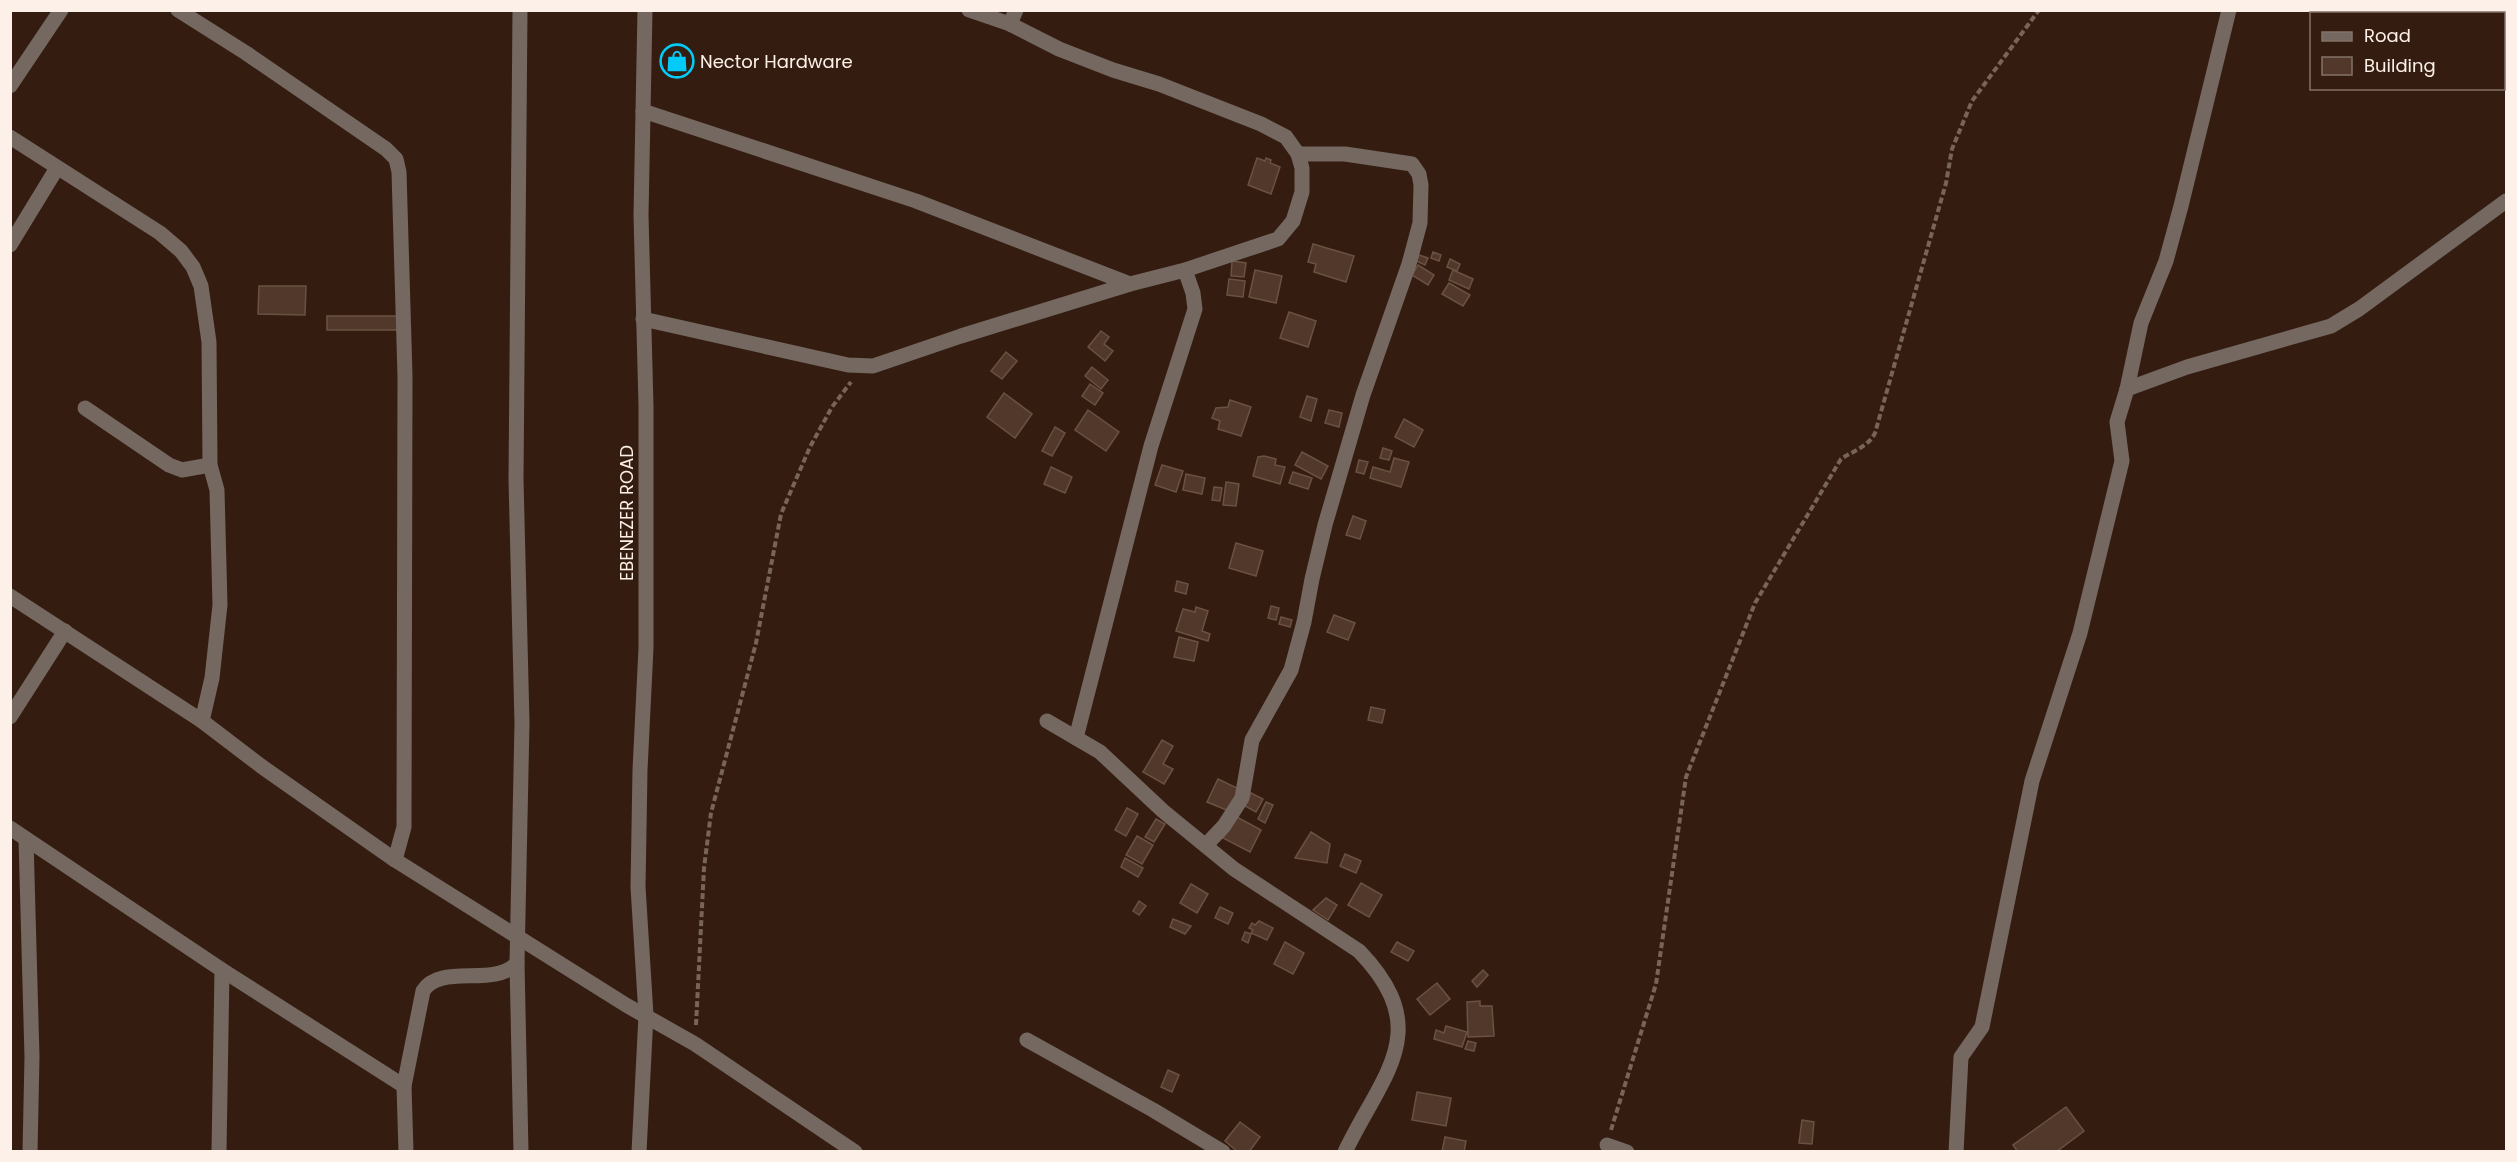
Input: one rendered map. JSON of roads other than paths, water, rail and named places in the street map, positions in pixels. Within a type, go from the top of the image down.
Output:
[{"type":"street","points":[[10,86],[61,10]]},
{"type":"street","points":[[178,10],[246,53],[386,149],[396,159],[399,172],[405,376],[404,827],[395,860]]},
{"type":"street","points":[[520,10],[516,479],[522,723],[517,963],[521,1152]]},
{"type":"street","name":"EBENEZER ROAD","points":[[639,1152],[646,1015],[638,887],[640,770],[646,648],[646,406],[643,319],[645,10]]},
{"type":"street","points":[[643,319],[862,367],[889,362],[961,336],[1130,284],[1185,270],[1283,236],[1293,221],[1302,192],[1302,168],[1298,154],[1286,137],[1261,124],[1159,84],[1113,70],[1059,49],[1013,17],[969,10]]},
{"type":"street","points":[[1956,1152],[1961,1057],[1982,1027],[2032,781],[2079,633],[2122,461],[2117,422],[2141,324],[2166,261],[2181,206],[2229,10]]},
{"type":"street","points":[[643,111],[916,201],[1130,284]]},
{"type":"street","points":[[10,137],[160,233],[181,251],[193,267],[201,286],[209,342],[210,465],[217,490],[220,605],[213,678],[202,721]]},
{"type":"street","points":[[1206,845],[1224,826],[1242,798],[1252,740],[1291,670],[1325,525],[1364,395],[1409,264],[1420,223],[1421,185],[1419,174],[1412,164],[1345,154],[1298,154]]},
{"type":"street","points":[[10,245],[57,168]]},
{"type":"street","points":[[2127,388],[2187,367],[2331,326],[2359,309],[2506,201]]},
{"type":"street","points":[[1076,738],[1151,446],[1195,309],[1193,293],[1185,270]]},
{"type":"street","points":[[85,408],[174,468],[188,469],[210,465]]},
{"type":"street","points":[[10,596],[202,721],[261,766],[395,860],[626,1005],[695,1044],[855,1152]]},
{"type":"street","points":[[10,717],[65,631]]},
{"type":"street","points":[[1047,721],[1100,752],[1163,811],[1234,869],[1359,951],[1373,966],[1389,992],[1397,1012],[1396,1047],[1383,1083],[1345,1152]]},
{"type":"street","points":[[10,828],[222,970],[404,1086]]},
{"type":"street","points":[[26,839],[32,1057],[30,1152]]},
{"type":"street","points":[[406,1152],[404,1086],[423,991],[426,986],[441,978],[501,973],[511,969],[517,963]]},
{"type":"street","points":[[219,1152],[222,970]]},
{"type":"street","points":[[1028,1041],[1153,1110],[1223,1152]]},
{"type":"street","points":[[1607,1145],[1627,1152]]},
{"type":"place","name":"Nector Hardware","points":[[677,61]]}]
